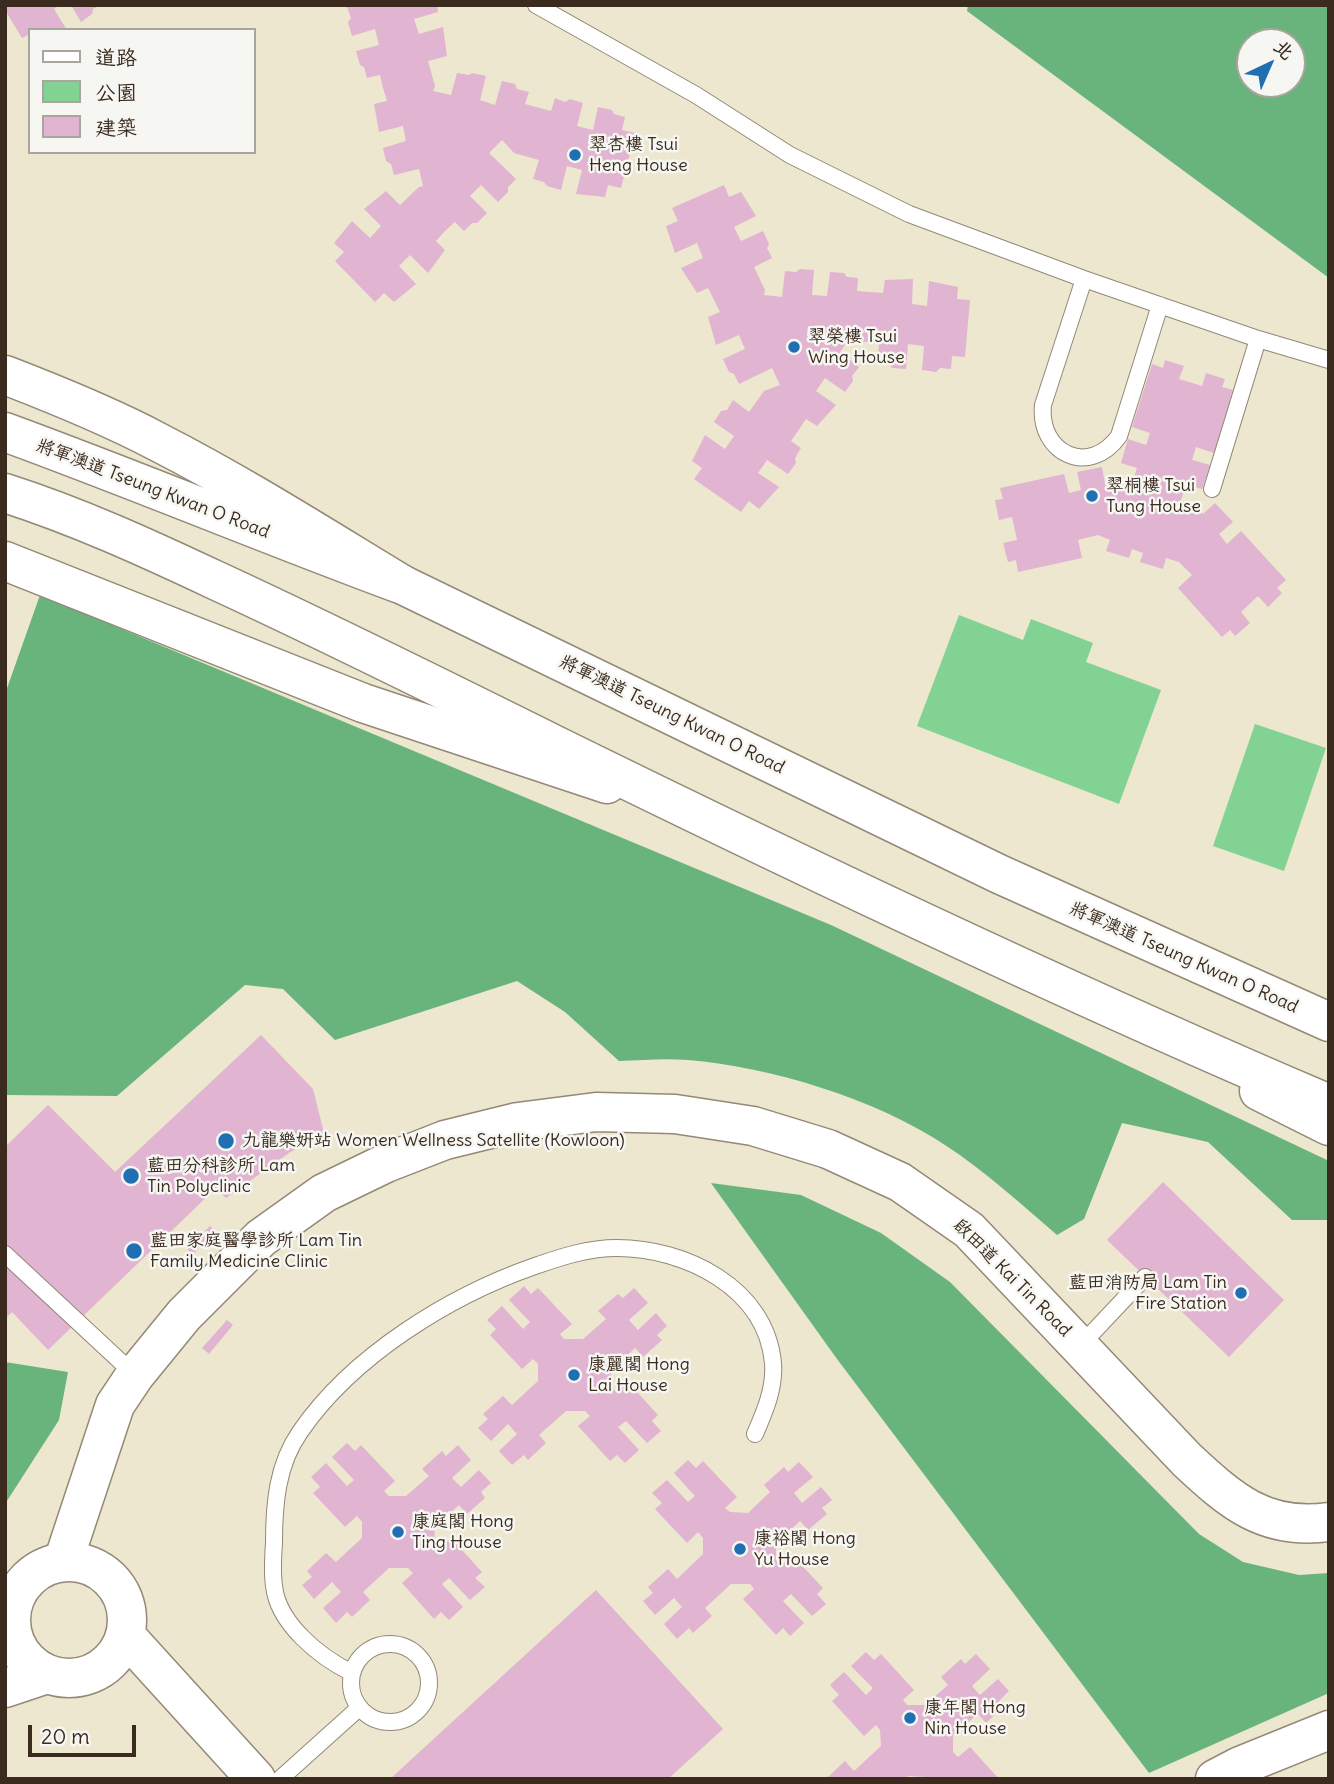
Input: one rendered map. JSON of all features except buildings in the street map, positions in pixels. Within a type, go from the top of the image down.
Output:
[{"type":"main road","points":[[5,376],[65,398],[157,441],[225,478],[403,585]]},
{"type":"main road","name":"將軍澳道 Tseung Kwan O Road","points":[[5,432],[127,476],[403,585],[999,874],[1329,1022]]},
{"type":"main road","points":[[5,493],[169,558],[693,813],[1198,1048],[1329,1104]]},
{"type":"main road","points":[[5,561],[363,703],[693,813]]},
{"type":"main road","points":[[1070,989],[1166,1043],[1329,1126]]},
{"type":"main road","name":"啟田道 Kai Tin Road","points":[[80,1565],[102,1440],[116,1405],[135,1375],[184,1315],[235,1262],[289,1216],[324,1193],[386,1163],[445,1140],[519,1122],[596,1112],[675,1114],[753,1126],[828,1149],[900,1182],[969,1230],[1187,1460],[1218,1489],[1256,1514],[1303,1526],[1329,1522]]},
{"type":"main road","points":[[80,1565],[112,1580],[123,1597],[128,1616],[117,1650],[95,1673],[63,1679],[47,1674],[29,1661],[16,1642],[8,1623],[20,1587],[31,1575],[46,1566],[80,1565]]},
{"type":"main road","points":[[117,1650],[218,1737],[256,1779]]},
{"type":"main road","points":[[5,1688],[47,1674]]},
{"type":"main road","points":[[1215,1779],[1329,1730]]},
{"type":"main road","points":[[1276,1779],[1329,1759]]},
{"type":"lane","points":[[536,5],[696,95],[790,155],[909,214],[1084,279],[1258,339],[1329,360]]},
{"type":"lane","points":[[1084,279],[1044,404],[1042,418],[1052,443],[1062,452],[1075,457],[1101,454],[1112,446],[1119,436],[1160,305]]},
{"type":"lane","points":[[1212,489],[1258,339]]},
{"type":"lane","points":[[352,1673],[327,1660],[296,1630],[278,1602],[274,1587],[274,1504],[282,1467],[299,1433],[361,1366],[403,1332],[449,1304],[497,1280],[581,1252],[615,1248],[650,1251],[684,1260],[715,1275],[742,1296],[763,1326],[773,1363],[770,1399],[755,1434]]},
{"type":"lane","points":[[5,1254],[135,1375]]},
{"type":"lane","points":[[1080,1346],[1145,1277]]},
{"type":"lane","points":[[390,1643],[415,1652],[423,1661],[430,1686],[421,1709],[399,1722],[387,1722],[374,1719],[359,1707],[352,1694],[352,1673],[357,1661],[366,1652],[390,1643]]},
{"type":"lane","points":[[280,1779],[359,1707]]},
{"type":"green space","points":[[968,5],[1329,5],[1329,278],[967,11]]},
{"type":"green space","points":[[40,595],[831,925],[1329,1161],[1329,1220],[1292,1220],[1208,1142],[1122,1123],[1084,1219],[1057,1235],[960,1155],[918,1128],[887,1113],[822,1088],[753,1070],[680,1059],[619,1061],[565,1012],[517,981],[335,1040],[283,989],[245,985],[117,1096],[5,1095],[5,694]]},
{"type":"green space","points":[[959,615],[1023,640],[1031,619],[1093,643],[1086,662],[1161,690],[1119,804],[917,726]]},
{"type":"green space","points":[[1255,724],[1326,748],[1284,871],[1213,846]]},
{"type":"green space","points":[[711,1183],[801,1195],[881,1233],[950,1282],[1199,1534],[1243,1562],[1299,1575],[1329,1573],[1329,1693],[1149,1773],[837,1359]]},
{"type":"green space","points":[[5,1362],[68,1372],[59,1420],[5,1504]]},
{"type":"place","name":"翠杏樓 Tsui Heng House","points":[[575,155]]},
{"type":"place","name":"翠榮樓 Tsui Wing House","points":[[794,347]]},
{"type":"place","name":"翠桐樓 Tsui Tung House","points":[[1092,496]]},
{"type":"place","name":"九龍樂妍站 Women Wellness Satellite (Kowloon)","points":[[226,1141]]},
{"type":"place","name":"藍田分科診所 Lam Tin Polyclinic","points":[[131,1176]]},
{"type":"place","name":"藍田家庭醫學診所 Lam Tin Family Medicine Clinic","points":[[134,1251]]},
{"type":"place","name":"藍田消防局 Lam Tin Fire Station","points":[[1241,1293]]},
{"type":"place","name":"康麗閣 Hong Lai House","points":[[574,1375]]},
{"type":"place","name":"康庭閣 Hong Ting House","points":[[398,1532]]},
{"type":"place","name":"康裕閣 Hong Yu House","points":[[740,1549]]},
{"type":"place","name":"康年閣 Hong Nin House","points":[[910,1718]]}]
